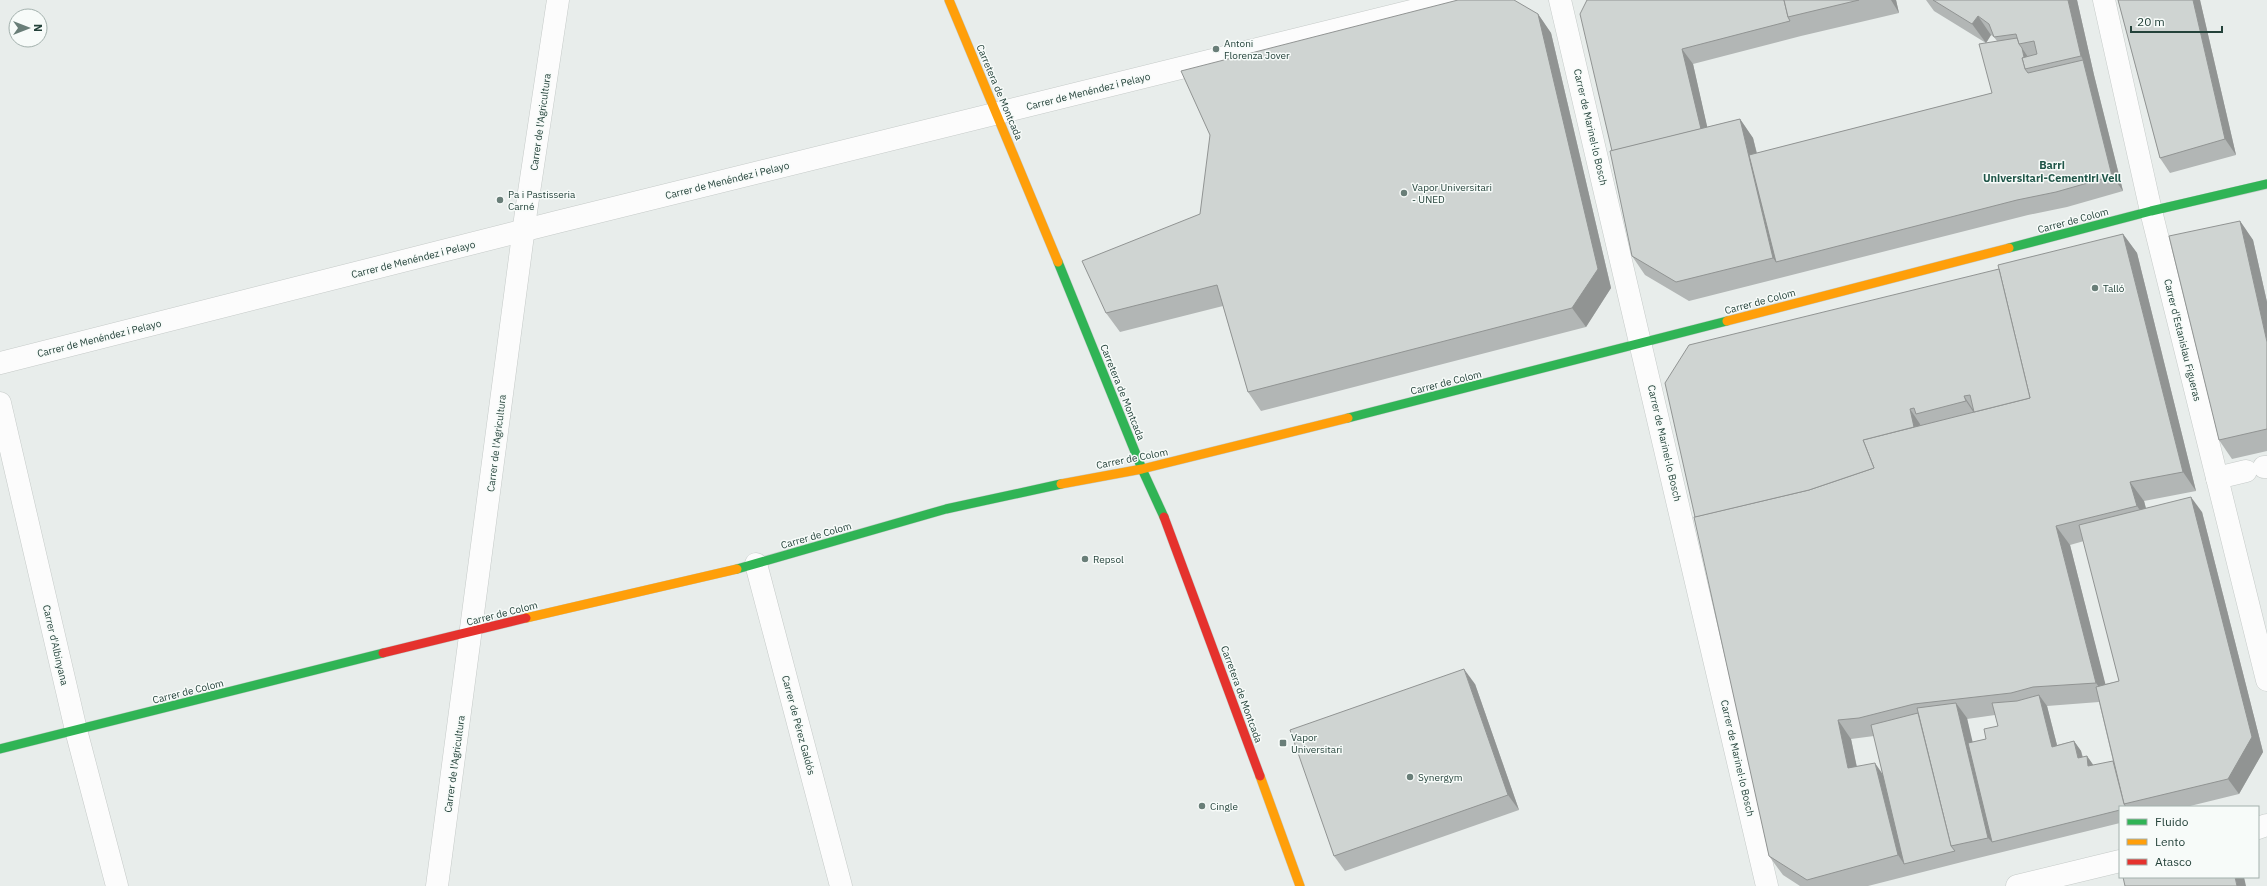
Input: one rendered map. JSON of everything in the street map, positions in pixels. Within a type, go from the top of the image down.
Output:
[{"type":"street","name":"Carrer de l'Agricultura","points":[[437,886],[524,231],[558,0]]},
{"type":"street","name":"Carretera de Montcada","points":[[949,0],[997,113],[1142,469],[1172,534],[1300,886]]},
{"type":"street","name":"Carrer de Menéndez i Pelayo","points":[[0,363],[997,113],[1456,0]]},
{"type":"street","name":"Carrer de Marinel·lo Bosch","points":[[1560,0],[1642,343],[1767,886]]},
{"type":"street","name":"Carrer d'Estanislau Figueras","points":[[2104,0],[2151,211],[2267,680]]},
{"type":"street","name":"Carrer de Colom","points":[[0,749],[472,631],[756,564],[946,509],[1092,477],[1142,469],[1642,343],[2151,211],[2267,184]]},
{"type":"street","name":"Carrer d'Albinyana","points":[[0,403],[76,730],[117,886]]},
{"type":"street","points":[[2217,478],[2259,468]]},
{"type":"street","name":"Carrer de Pérez Galdós","points":[[756,564],[841,886]]},
{"type":"street","points":[[2017,886],[2119,861]]},
{"type":"building","name":"Vapor Universitari - UNED","points":[[1458,0],[1514,0],[1538,14],[1598,269],[1572,308],[1248,392],[1217,285],[1106,313],[1082,261],[1200,214],[1210,135],[1181,71]]},
{"type":"building","points":[[1587,0],[1784,0],[1790,21],[1682,49],[1701,129],[1612,151],[1580,14]]},
{"type":"building","points":[[1784,0],[1859,0],[1788,17]]},
{"type":"building","points":[[1933,0],[2068,0],[2081,56],[2025,69],[2022,58],[2037,54],[2034,41],[2019,44],[2016,34],[1994,37],[1989,24],[1978,16],[1972,24]]},
{"type":"building","points":[[2118,0],[2193,0],[2225,139],[2160,158]]},
{"type":"building","points":[[2017,38],[2022,48],[2024,57],[2022,58],[2025,69],[2028,73],[2083,60],[2112,176],[2056,192],[2017,200],[1776,262],[1749,155],[1992,93],[1979,44]]},
{"type":"building","points":[[1740,119],[1773,258],[1676,282],[1632,256],[1610,151]]},
{"type":"building","points":[[2240,221],[2267,342],[2267,429],[2219,440],[2169,236]]},
{"type":"building","points":[[2123,234],[2183,472],[2130,482],[2137,506],[2056,526],[2096,683],[2033,687],[2011,693],[1914,704],[1859,718],[1838,720],[1848,768],[1875,763],[1898,855],[1807,880],[1769,856],[1694,517],[1809,490],[1874,468],[1863,440],[2030,398],[1998,265]]},
{"type":"building","points":[[1999,269],[2030,398],[1974,412],[1970,395],[1964,396],[1966,401],[1916,414],[1914,408],[1910,409],[1914,427],[1863,440],[1874,468],[1809,490],[1695,517],[1665,383],[1689,345]]},
{"type":"building","points":[[2191,497],[2252,737],[2228,779],[2124,804],[2096,687],[2119,681],[2079,525]]},
{"type":"building","name":"Synergym","points":[[1464,669],[1508,795],[1334,856],[1290,730]]},
{"type":"building","points":[[2039,695],[2052,747],[2074,741],[2078,758],[2087,756],[2088,766],[2113,761],[2125,806],[2119,806],[2119,810],[1992,842],[1968,743],[1986,739],[1984,729],[1998,726],[1992,703],[2017,701]]},
{"type":"building","points":[[1956,703],[1988,838],[1951,846],[1917,708]]},
{"type":"building","points":[[1918,713],[1951,846],[1955,851],[1904,864],[1871,725]]},
{"type":"building","points":[[2123,878],[2235,878],[2237,886],[2125,886]]},
{"type":"traffic: fast","points":[[2009,248],[2151,211],[2267,184]]},
{"type":"traffic: fast","points":[[1058,262],[1142,469],[1164,517]]},
{"type":"traffic: fast","points":[[1348,418],[1727,321]]},
{"type":"traffic: fast","points":[[737,569],[946,509],[1061,484]]},
{"type":"traffic: fast","points":[[0,749],[383,653]]},
{"type":"traffic: slow","points":[[949,0],[1058,262]]},
{"type":"traffic: slow","points":[[1727,321],[2009,248]]},
{"type":"traffic: slow","points":[[1061,484],[1142,469],[1348,418]]},
{"type":"traffic: slow","points":[[526,618],[737,569]]},
{"type":"traffic: slow","points":[[1260,776],[1300,886]]},
{"type":"traffic: jam","points":[[1164,517],[1260,776]]},
{"type":"traffic: jam","points":[[383,653],[526,618]]},
{"type":"place","name":"Antoni Florenza Jover","points":[[1216,49]]},
{"type":"place","name":"Vapor Universitari - UNED","points":[[1404,193]]},
{"type":"place","name":"Pa i Pastisseria Carné","points":[[500,200]]},
{"type":"place","name":"Talló","points":[[2095,288]]},
{"type":"place","name":"Repsol","points":[[1085,559]]},
{"type":"place","name":"Vapor Universitari","points":[[1283,743]]},
{"type":"place","name":"Synergym","points":[[1410,777]]},
{"type":"place","name":"Cingle","points":[[1202,806]]},
{"type":"district","name":"Barri Universitari-Cementiri Vell","points":[[2052,171]]}]
